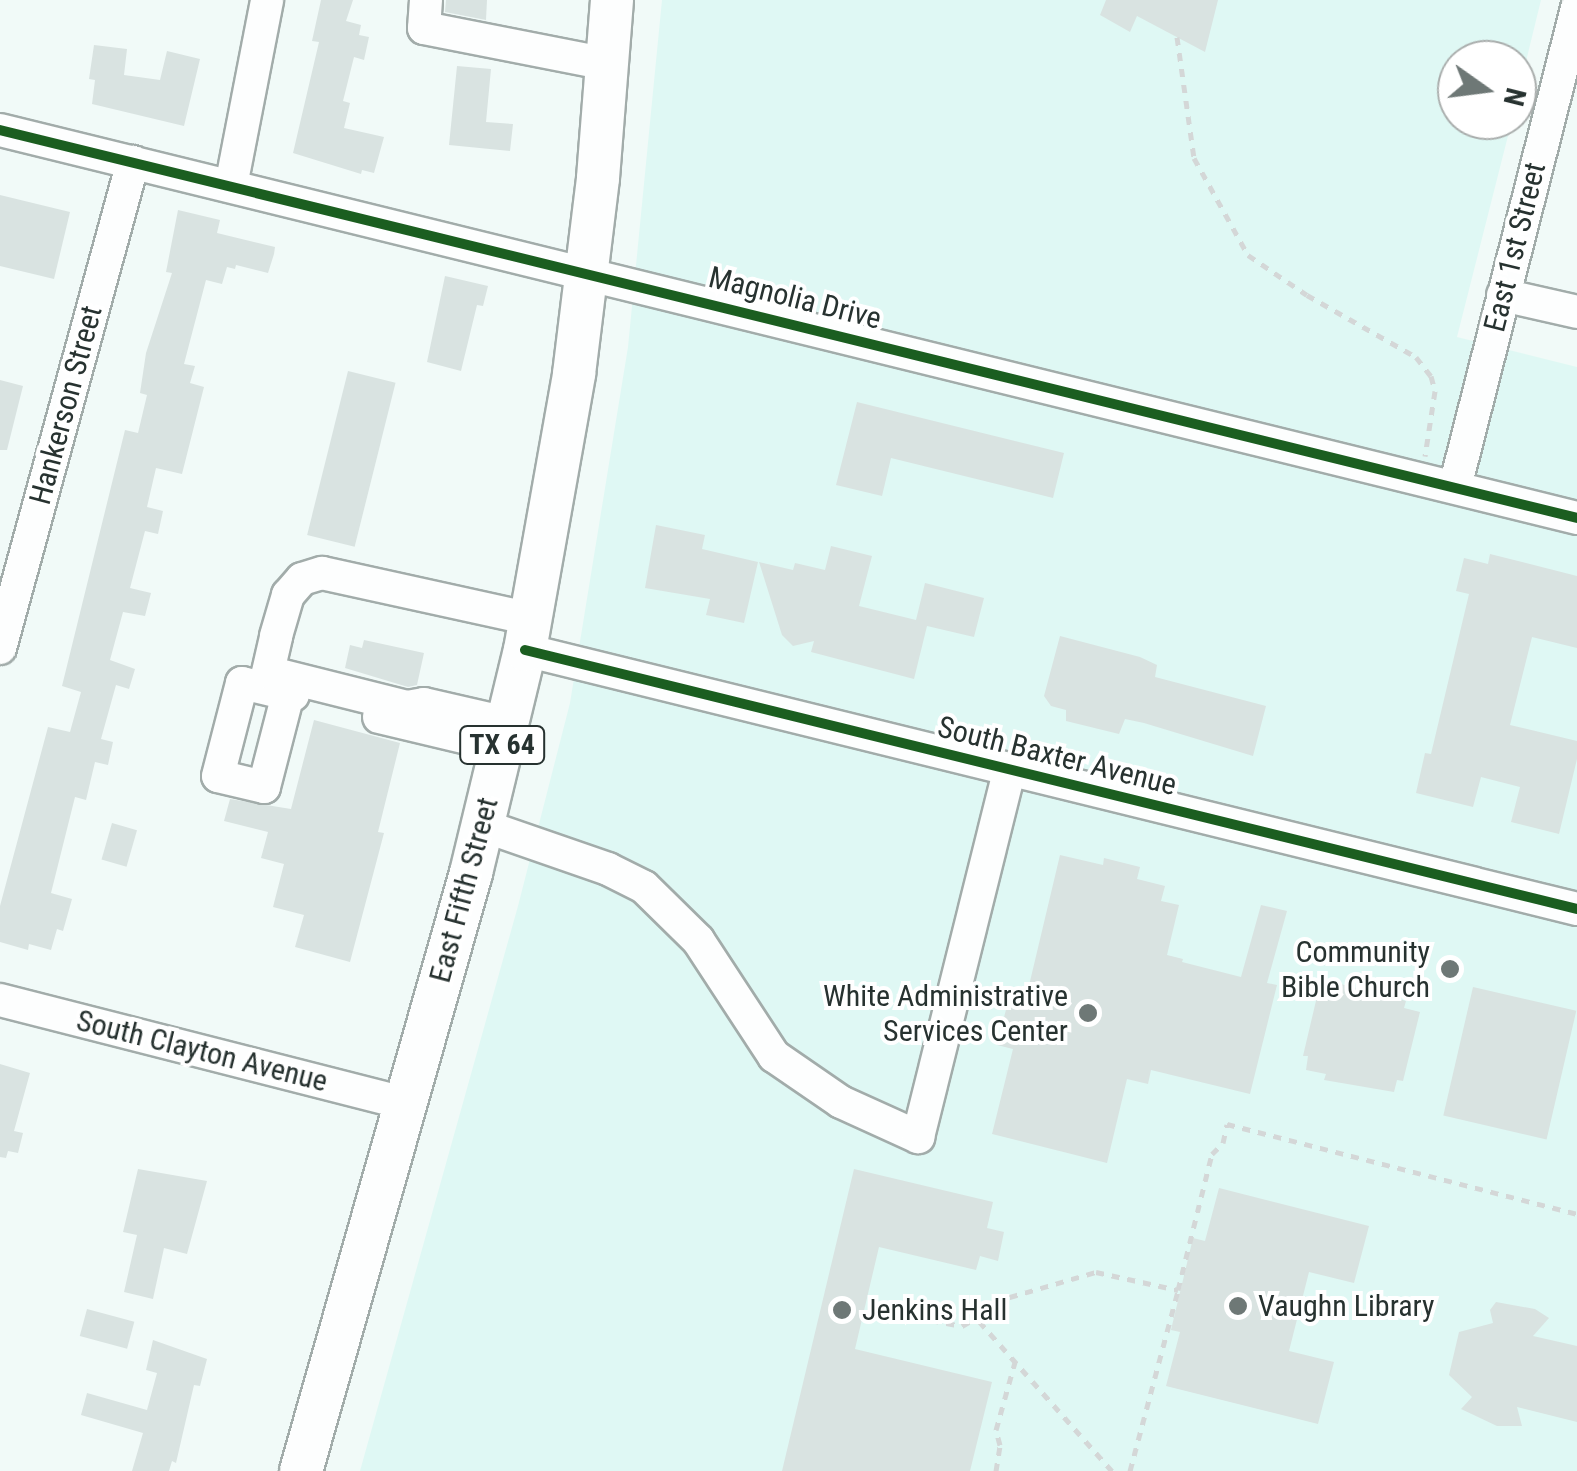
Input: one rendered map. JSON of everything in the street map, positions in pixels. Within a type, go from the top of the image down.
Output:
[{"type":"main road","name":"East Fifth Street","points":[[301,1471],[484,826],[528,635],[558,476],[588,273],[612,0]]},
{"type":"street","points":[[231,186],[267,0]]},
{"type":"street","points":[[426,0],[424,28],[608,64]]},
{"type":"street","name":"East 1st Street","points":[[1455,487],[1502,295],[1572,45],[1577,7]]},
{"type":"street","name":"Magnolia Drive","points":[[0,130],[1577,518]]},
{"type":"street","name":"Hankerson Street","points":[[0,648],[14,538],[132,162]]},
{"type":"street","points":[[1502,295],[1577,312]]},
{"type":"street","name":"South Baxter Avenue","points":[[504,735],[424,704],[407,706],[268,672],[288,595],[302,579],[322,573],[1010,770],[1577,909]]},
{"type":"street","points":[[288,694],[504,735]]},
{"type":"street","points":[[484,826],[608,869],[644,887],[698,940],[774,1056],[841,1102],[918,1137],[1010,770]]},
{"type":"street","name":"South Clayton Avenue","points":[[0,1000],[404,1103]]},
{"type":"path","points":[[1177,37],[1194,158],[1248,254],[1307,295],[1416,356],[1432,376],[1435,410],[1420,478]]},
{"type":"path","points":[[1130,1471],[1212,1154],[1223,1142],[1226,1124],[1577,1214]]},
{"type":"path","points":[[976,1318],[978,1306],[1096,1272],[1178,1290]]},
{"type":"path","points":[[915,1317],[962,1326],[976,1318]]},
{"type":"path","points":[[976,1318],[1112,1471]]},
{"type":"path","points":[[996,1471],[1000,1445],[996,1430],[1015,1362]]},
{"type":"shaded area","points":[[662,0],[1541,0],[1531,40],[1437,40],[1437,140],[1507,140],[1457,337],[1577,367],[1577,1471],[360,1471],[518,906],[570,703],[628,347]]},
{"type":"building","points":[[321,0],[353,0],[346,21],[361,25],[359,35],[369,37],[364,60],[354,57],[343,101],[350,103],[344,128],[384,137],[374,173],[362,170],[361,174],[293,153],[319,42],[312,41]]},
{"type":"building","points":[[446,0],[487,0],[486,20],[445,12]]},
{"type":"building","points":[[1106,0],[1218,0],[1205,52],[1137,16],[1130,32],[1100,15]]},
{"type":"building","points":[[94,45],[127,49],[124,75],[160,80],[167,51],[200,59],[184,126],[92,104],[95,80],[89,79]]},
{"type":"building","points":[[457,66],[491,69],[486,122],[513,124],[510,151],[449,145]]},
{"type":"building","points":[[0,195],[70,212],[54,279],[0,266]]},
{"type":"building","points":[[178,210],[220,220],[217,233],[275,247],[274,254],[268,273],[236,265],[235,269],[227,267],[222,284],[206,280],[184,364],[195,366],[190,383],[204,387],[182,474],[156,468],[147,507],[163,511],[158,534],[145,531],[130,588],[151,593],[145,616],[123,612],[110,660],[135,669],[129,689],[116,685],[101,739],[113,742],[108,765],[95,762],[86,800],[75,797],[51,893],[72,899],[63,931],[57,929],[51,950],[29,944],[28,950],[0,942],[0,906],[48,727],[70,732],[81,692],[62,686],[125,430],[138,433],[147,395],[140,393],[146,353],[172,273],[166,272]]},
{"type":"building","points":[[445,276],[488,286],[483,306],[477,305],[461,371],[427,362]]},
{"type":"building","points":[[348,371],[396,383],[355,547],[307,535]]},
{"type":"building","points":[[0,380],[23,386],[7,450],[0,450]]},
{"type":"building","points":[[857,402],[1064,453],[1053,498],[891,458],[882,496],[836,485]]},
{"type":"building","points":[[656,525],[705,535],[702,549],[758,562],[744,623],[706,615],[710,599],[645,588]]},
{"type":"building","points":[[831,546],[872,556],[859,606],[916,620],[925,583],[984,598],[974,637],[927,626],[914,679],[811,652],[814,641],[793,646],[782,635],[759,562],[793,570],[795,563],[825,570]]},
{"type":"building","points":[[1490,554],[1577,576],[1577,648],[1532,637],[1510,725],[1577,741],[1577,759],[1559,834],[1511,822],[1520,787],[1481,777],[1473,807],[1416,793],[1425,753],[1431,754],[1469,594],[1456,591],[1464,558],[1488,564]]},
{"type":"building","points":[[1060,636],[1140,657],[1157,665],[1155,677],[1266,706],[1253,756],[1125,719],[1119,734],[1066,721],[1066,710],[1051,706],[1044,696]]},
{"type":"building","points":[[364,640],[424,653],[417,685],[408,687],[345,668],[350,645],[362,648]]},
{"type":"building","points":[[314,720],[400,743],[378,832],[384,833],[350,962],[295,947],[304,915],[273,907],[284,864],[261,858],[268,832],[224,821],[230,799],[291,809]]},
{"type":"building","points":[[112,823],[137,830],[127,867],[102,860]]},
{"type":"building","name":"White Administrative Services Center","points":[[1060,855],[1103,865],[1104,858],[1140,867],[1137,879],[1165,886],[1161,901],[1179,905],[1167,955],[1241,977],[1261,905],[1287,911],[1267,983],[1277,985],[1250,1094],[1151,1070],[1148,1084],[1127,1079],[1107,1163],[992,1134],[1013,1049],[997,1045],[1011,990],[1027,994]]},
{"type":"building","points":[[1337,983],[1406,1001],[1404,1008],[1420,1012],[1403,1081],[1397,1080],[1394,1092],[1324,1080],[1326,1074],[1306,1070],[1308,1056],[1303,1056],[1319,988],[1335,992]]},
{"type":"building","points":[[1473,987],[1576,1011],[1547,1139],[1443,1116]]},
{"type":"building","points":[[0,1064],[30,1073],[14,1131],[23,1133],[18,1153],[8,1151],[6,1158],[0,1157]]},
{"type":"building","points":[[138,1169],[207,1181],[187,1254],[164,1248],[153,1299],[124,1292],[137,1235],[123,1232]]},
{"type":"building","name":"Jenkins Hall","points":[[854,1169],[993,1202],[987,1228],[1004,1232],[998,1261],[980,1256],[976,1270],[879,1247],[855,1349],[992,1382],[970,1471],[782,1471]]},
{"type":"building","name":"Vaughn Library","points":[[1219,1188],[1369,1226],[1354,1283],[1309,1272],[1289,1351],[1334,1362],[1318,1424],[1166,1386],[1180,1332],[1171,1330],[1193,1238],[1205,1241]]},
{"type":"building","points":[[1496,1302],[1535,1309],[1549,1318],[1533,1336],[1577,1346],[1577,1422],[1517,1407],[1522,1426],[1497,1426],[1461,1409],[1472,1397],[1449,1375],[1459,1332],[1493,1323],[1490,1310]]},
{"type":"building","points":[[87,1309],[134,1322],[127,1349],[80,1336]]},
{"type":"building","points":[[153,1340],[207,1359],[200,1386],[194,1385],[176,1463],[172,1461],[169,1471],[132,1471],[143,1433],[81,1415],[87,1393],[147,1410],[157,1373],[146,1370]]},
{"type":"cycle path","points":[[0,130],[1577,518]]},
{"type":"cycle path","points":[[525,650],[1577,909]]},
{"type":"place","name":"Community Bible Church","points":[[1450,969]]},
{"type":"place","name":"White Administrative Services Center","points":[[1088,1013]]},
{"type":"place","name":"Vaughn Library","points":[[1238,1306]]},
{"type":"place","name":"Jenkins Hall","points":[[842,1310]]}]
